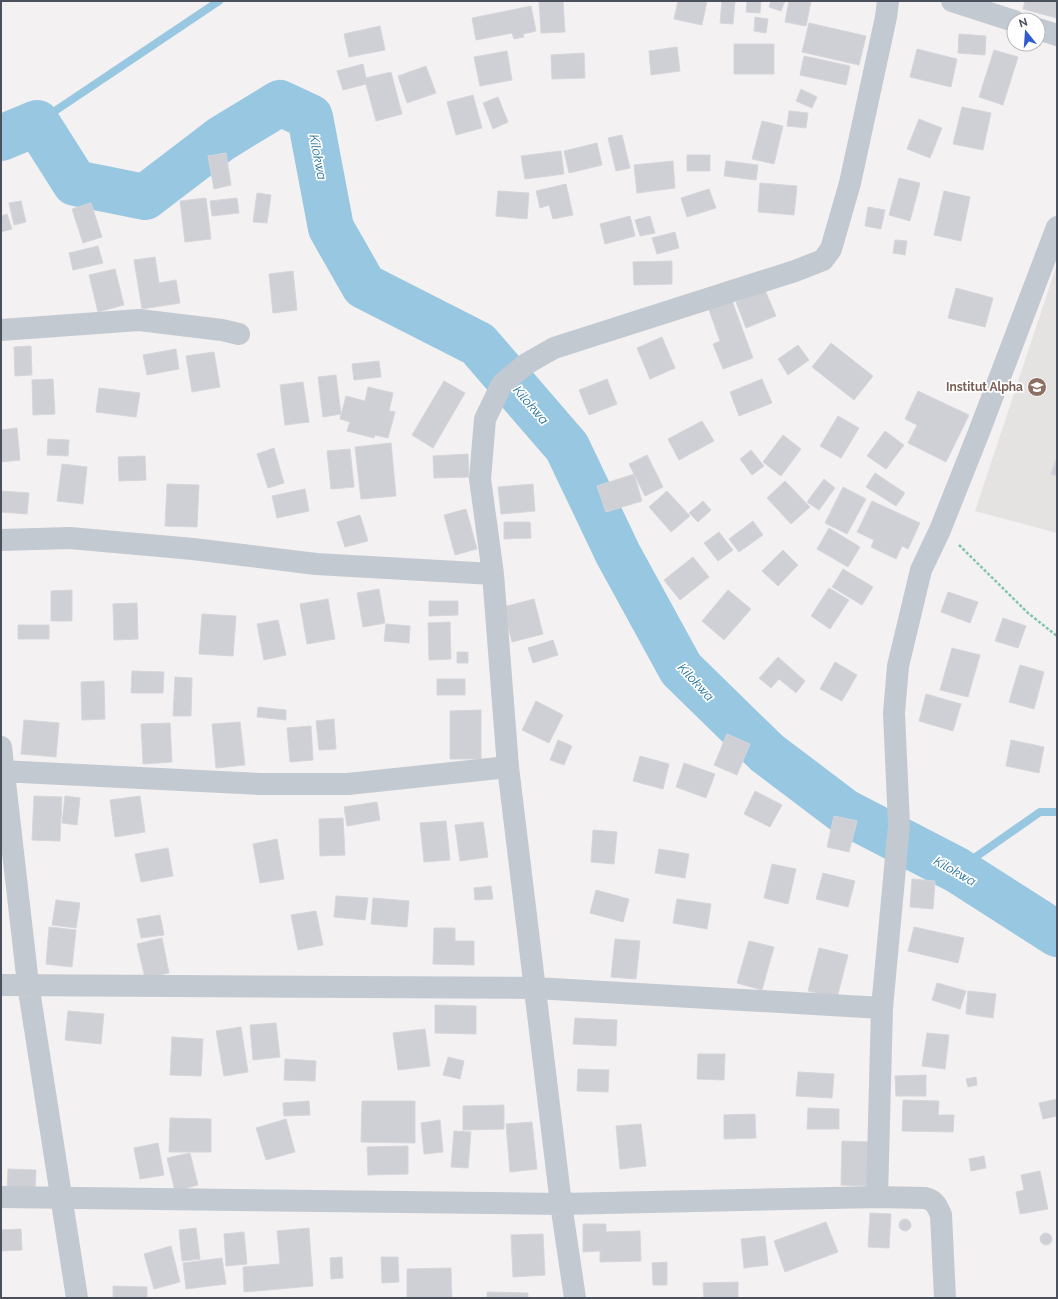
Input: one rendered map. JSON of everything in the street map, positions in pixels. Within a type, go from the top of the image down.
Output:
[{"type":"street","points":[[575,1298],[561,1204],[508,767],[493,574],[480,479],[485,419],[502,384],[526,364],[554,348],[795,271],[823,260],[831,249],[850,183],[886,17],[888,1]]},
{"type":"street","points":[[952,1],[1006,18]]},
{"type":"street","points":[[1046,32],[1057,35]]},
{"type":"street","points":[[877,1197],[882,1008],[897,839],[894,713],[898,666],[921,570],[940,530],[979,432],[1057,227]]},
{"type":"street","points":[[1,330],[139,320],[222,330],[239,334]]},
{"type":"street","points":[[1,540],[70,538],[193,549],[316,564],[493,574]]},
{"type":"street","points":[[1,747],[28,984],[77,1298]]},
{"type":"street","points":[[3,771],[260,784],[348,784],[508,767]]},
{"type":"street","points":[[1,985],[535,988],[882,1008]]},
{"type":"street","points":[[1,1197],[62,1196],[561,1204],[877,1197],[925,1198],[932,1199],[937,1204],[941,1215],[945,1298]]},
{"type":"path","points":[[940,530],[969,553],[1028,613],[1057,636]]},
{"type":"shaded area","name":"Institut Alpha","points":[[1057,264],[1057,533],[975,511]]},
{"type":"building","points":[[539,1],[563,1],[565,32],[541,33]]},
{"type":"building","points":[[678,1],[707,1],[702,25],[674,19]]},
{"type":"building","points":[[722,1],[735,1],[733,24],[720,23]]},
{"type":"building","points":[[747,1],[761,1],[760,13],[746,12]]},
{"type":"building","points":[[771,1],[785,1],[781,11],[769,7]]},
{"type":"building","points":[[789,1],[811,1],[806,26],[785,22]]},
{"type":"building","points":[[1025,1],[1057,1],[1057,18],[1046,15],[1046,12],[1034,12],[1023,9]]},
{"type":"building","points":[[531,6],[536,31],[523,34],[524,37],[514,39],[512,33],[476,40],[472,18]]},
{"type":"building","points":[[755,17],[768,19],[766,33],[754,31]]},
{"type":"building","points":[[809,23],[866,36],[859,65],[802,52]]},
{"type":"building","points":[[380,26],[385,50],[349,57],[344,34]]},
{"type":"building","points":[[959,34],[986,36],[985,55],[958,53]]},
{"type":"building","points":[[734,44],[774,44],[774,74],[734,74]]},
{"type":"building","points":[[677,47],[680,71],[651,75],[649,51]]},
{"type":"building","points":[[917,49],[957,59],[951,87],[910,77]]},
{"type":"building","points":[[994,50],[1018,57],[1003,105],[979,97]]},
{"type":"building","points":[[507,51],[512,80],[480,86],[474,57]]},
{"type":"building","points":[[584,53],[585,78],[552,79],[551,55]]},
{"type":"building","points":[[804,56],[850,66],[846,85],[800,75]]},
{"type":"building","points":[[363,64],[366,78],[391,72],[402,114],[376,121],[366,84],[343,90],[337,71]]},
{"type":"building","points":[[426,66],[436,93],[407,103],[398,76]]},
{"type":"building","points":[[801,89],[817,97],[812,108],[796,101]]},
{"type":"building","points":[[473,95],[482,128],[456,135],[447,102]]},
{"type":"building","points":[[498,97],[508,122],[493,129],[483,103]]},
{"type":"building","points":[[962,107],[991,113],[983,150],[953,144]]},
{"type":"building","points":[[789,111],[808,113],[806,128],[787,126]]},
{"type":"building","points":[[919,119],[942,128],[930,158],[907,149]]},
{"type":"building","points":[[762,121],[783,126],[774,164],[752,159]]},
{"type":"building","points":[[622,135],[630,168],[616,171],[608,138]]},
{"type":"building","points":[[597,143],[602,165],[569,173],[564,151]]},
{"type":"building","points":[[561,151],[564,174],[525,179],[521,156]]},
{"type":"building","points":[[226,153],[231,185],[214,189],[208,156]]},
{"type":"building","points":[[687,155],[710,155],[710,171],[687,171]]},
{"type":"building","points":[[673,161],[675,188],[637,193],[634,165]]},
{"type":"building","points":[[726,161],[758,165],[756,180],[724,176]]},
{"type":"building","points":[[899,178],[920,183],[910,221],[889,215]]},
{"type":"building","points":[[760,183],[797,186],[794,215],[758,212]]},
{"type":"building","points":[[566,184],[573,215],[553,219],[549,205],[540,208],[536,191]]},
{"type":"building","points":[[709,189],[716,208],[687,217],[681,198]]},
{"type":"building","points":[[498,191],[529,193],[527,219],[496,216]]},
{"type":"building","points":[[944,191],[970,197],[961,241],[934,235]]},
{"type":"building","points":[[257,193],[271,195],[267,223],[253,222]]},
{"type":"building","points":[[206,198],[211,239],[185,242],[180,201]]},
{"type":"building","points":[[237,198],[239,213],[212,216],[210,201]]},
{"type":"building","points":[[21,201],[26,222],[14,225],[9,203]]},
{"type":"building","points":[[91,203],[102,237],[83,243],[72,209]]},
{"type":"building","points":[[868,207],[885,210],[881,229],[865,226]]},
{"type":"building","points":[[7,214],[12,229],[1,232],[1,216]]},
{"type":"building","points":[[630,216],[635,236],[605,244],[600,224]]},
{"type":"building","points":[[650,216],[655,233],[640,236],[635,220]]},
{"type":"building","points":[[675,232],[679,248],[657,254],[652,238]]},
{"type":"building","points":[[895,240],[907,241],[905,255],[893,253]]},
{"type":"building","points":[[98,246],[103,263],[73,270],[69,253]]},
{"type":"building","points":[[155,257],[159,283],[176,280],[180,303],[142,309],[134,260]]},
{"type":"building","points":[[672,261],[672,284],[634,285],[633,262]]},
{"type":"building","points":[[115,269],[124,305],[98,312],[89,275]]},
{"type":"building","points":[[293,271],[297,310],[273,313],[269,274]]},
{"type":"building","points":[[956,288],[993,298],[985,327],[948,318]]},
{"type":"building","points":[[765,290],[776,316],[746,328],[736,302]]},
{"type":"building","points":[[731,298],[753,358],[723,369],[713,344],[720,341],[708,307]]},
{"type":"building","points":[[662,337],[675,368],[650,379],[637,348]]},
{"type":"building","points":[[831,343],[873,376],[854,400],[812,367]]},
{"type":"building","points":[[798,345],[809,360],[788,375],[778,359]]},
{"type":"building","points":[[31,346],[32,375],[15,376],[14,347]]},
{"type":"building","points":[[176,349],[179,369],[147,375],[143,355]]},
{"type":"building","points":[[214,352],[220,387],[192,392],[186,356]]},
{"type":"building","points":[[379,361],[381,377],[354,380],[352,364]]},
{"type":"building","points":[[336,375],[341,414],[323,417],[318,377]]},
{"type":"building","points":[[53,379],[55,414],[33,415],[32,380]]},
{"type":"building","points":[[607,379],[617,404],[589,415],[579,390]]},
{"type":"building","points":[[762,379],[772,403],[739,416],[730,392]]},
{"type":"building","points":[[444,381],[465,393],[433,448],[412,435]]},
{"type":"building","points":[[303,382],[309,422],[285,425],[280,385]]},
{"type":"building","points":[[368,387],[393,393],[389,411],[395,412],[388,438],[375,435],[374,438],[347,431],[350,422],[340,419],[346,396],[365,401]]},
{"type":"building","points":[[99,388],[140,393],[136,417],[96,412]]},
{"type":"building","points":[[918,391],[969,415],[946,462],[908,443],[917,425],[905,419]]},
{"type":"building","points":[[838,416],[859,428],[841,458],[820,446]]},
{"type":"building","points":[[702,421],[714,441],[679,460],[668,439]]},
{"type":"building","points":[[17,428],[20,460],[1,462],[1,430]]},
{"type":"building","points":[[885,431],[904,445],[886,469],[867,456]]},
{"type":"building","points":[[783,435],[801,449],[781,476],[763,462]]},
{"type":"building","points":[[48,439],[69,440],[68,456],[47,455]]},
{"type":"building","points":[[391,443],[396,496],[361,499],[355,447]]},
{"type":"building","points":[[274,448],[284,483],[268,488],[257,454]]},
{"type":"building","points":[[350,449],[354,487],[331,489],[327,451]]},
{"type":"building","points":[[751,450],[764,466],[752,475],[740,459]]},
{"type":"building","points":[[468,454],[469,477],[434,478],[433,456]]},
{"type":"building","points":[[647,455],[663,487],[645,496],[629,464]]},
{"type":"building","points":[[145,456],[146,480],[119,481],[118,457]]},
{"type":"building","points":[[1057,457],[1057,476],[1051,474]]},
{"type":"building","points":[[62,464],[87,467],[83,504],[57,501]]},
{"type":"building","points":[[875,473],[905,493],[896,506],[866,487]]},
{"type":"building","points":[[634,474],[642,501],[606,512],[597,486]]},
{"type":"building","points":[[824,479],[835,488],[819,510],[807,502]]},
{"type":"building","points":[[785,481],[810,507],[791,524],[767,498]]},
{"type":"building","points":[[167,484],[199,485],[197,527],[165,526]]},
{"type":"building","points":[[533,484],[535,511],[501,514],[498,487]]},
{"type":"building","points":[[843,487],[866,499],[847,534],[825,523]]},
{"type":"building","points":[[305,489],[309,511],[277,518],[272,496]]},
{"type":"building","points":[[1,491],[29,493],[27,514],[1,512]]},
{"type":"building","points":[[667,491],[690,516],[671,532],[649,507]]},
{"type":"building","points":[[703,501],[711,510],[698,522],[689,513]]},
{"type":"building","points":[[872,501],[920,523],[908,549],[902,546],[896,559],[871,547],[874,540],[857,532]]},
{"type":"building","points":[[466,509],[477,549],[455,555],[444,515]]},
{"type":"building","points":[[360,515],[368,541],[345,547],[337,522]]},
{"type":"building","points":[[753,521],[763,535],[739,552],[729,539]]},
{"type":"building","points":[[504,522],[530,522],[531,538],[504,539]]},
{"type":"building","points":[[829,528],[860,547],[848,567],[817,549]]},
{"type":"building","points":[[719,532],[733,550],[718,561],[704,543]]},
{"type":"building","points":[[783,550],[798,565],[778,586],[762,571]]},
{"type":"building","points":[[693,557],[709,577],[680,600],[664,580]]},
{"type":"building","points":[[843,569],[873,587],[862,605],[832,587]]},
{"type":"building","points":[[829,588],[849,600],[830,629],[811,616]]},
{"type":"building","points":[[379,589],[385,623],[363,627],[357,593]]},
{"type":"building","points":[[72,590],[72,621],[51,621],[51,591]]},
{"type":"building","points":[[728,590],[751,609],[724,640],[702,621]]},
{"type":"building","points":[[948,592],[978,602],[970,623],[941,612]]},
{"type":"building","points":[[328,599],[335,639],[307,644],[300,604]]},
{"type":"building","points":[[534,599],[543,634],[512,642],[503,607]]},
{"type":"building","points":[[429,601],[458,601],[458,615],[429,616]]},
{"type":"building","points":[[137,603],[138,639],[114,640],[113,604]]},
{"type":"building","points":[[202,614],[236,616],[233,656],[199,654]]},
{"type":"building","points":[[1003,618],[1026,626],[1018,648],[995,641]]},
{"type":"building","points":[[278,620],[286,655],[264,660],[257,624]]},
{"type":"building","points":[[450,622],[451,659],[429,660],[428,623]]},
{"type":"building","points":[[386,624],[410,626],[409,643],[384,641]]},
{"type":"building","points":[[18,625],[49,625],[49,639],[18,639]]},
{"type":"building","points":[[553,640],[558,655],[533,663],[528,648]]},
{"type":"building","points":[[952,648],[980,655],[968,697],[940,690]]},
{"type":"building","points":[[457,652],[468,652],[468,663],[457,663]]},
{"type":"building","points":[[778,657],[805,681],[796,693],[779,679],[771,688],[759,678]]},
{"type":"building","points":[[835,662],[857,675],[842,701],[820,689]]},
{"type":"building","points":[[1020,665],[1044,672],[1034,709],[1009,702]]},
{"type":"building","points":[[132,671],[164,672],[163,693],[131,693]]},
{"type":"building","points":[[175,677],[192,678],[191,716],[173,716]]},
{"type":"building","points":[[437,679],[465,679],[465,695],[437,695]]},
{"type":"building","points":[[104,681],[105,719],[82,720],[81,682]]},
{"type":"building","points":[[926,694],[961,704],[953,731],[919,721]]},
{"type":"building","points":[[536,701],[563,715],[549,743],[522,730]]},
{"type":"building","points":[[258,707],[286,710],[286,720],[257,717]]},
{"type":"building","points":[[481,710],[481,759],[450,759],[450,711]]},
{"type":"building","points":[[334,719],[336,749],[319,750],[316,721]]},
{"type":"building","points":[[24,720],[59,723],[56,757],[21,754]]},
{"type":"building","points":[[240,722],[245,765],[216,768],[212,724]]},
{"type":"building","points":[[170,723],[172,762],[143,764],[141,724]]},
{"type":"building","points":[[311,726],[313,760],[290,762],[287,728]]},
{"type":"building","points":[[727,734],[750,744],[737,775],[714,765]]},
{"type":"building","points":[[558,740],[572,746],[564,765],[550,760]]},
{"type":"building","points":[[1011,740],[1044,747],[1039,773],[1006,766]]},
{"type":"building","points":[[640,756],[669,764],[663,789],[633,781]]},
{"type":"building","points":[[684,763],[715,774],[706,798],[676,787]]},
{"type":"building","points":[[755,791],[782,805],[770,827],[744,814]]},
{"type":"building","points":[[34,796],[62,797],[60,841],[32,840]]},
{"type":"building","points":[[65,796],[80,798],[77,825],[62,823]]},
{"type":"building","points":[[140,796],[145,832],[115,837],[110,800]]},
{"type":"building","points":[[377,802],[380,820],[347,826],[344,807]]},
{"type":"building","points":[[834,816],[857,821],[849,852],[827,847]]},
{"type":"building","points":[[343,818],[345,855],[320,856],[319,819]]},
{"type":"building","points":[[446,821],[450,860],[424,862],[420,823]]},
{"type":"building","points":[[483,822],[488,857],[460,861],[455,825]]},
{"type":"building","points":[[593,830],[617,832],[614,864],[591,862]]},
{"type":"building","points":[[277,839],[284,879],[260,883],[253,844]]},
{"type":"building","points":[[168,848],[173,876],[141,882],[135,854]]},
{"type":"building","points":[[659,849],[689,854],[685,878],[655,873]]},
{"type":"building","points":[[772,864],[796,869],[788,904],[764,898]]},
{"type":"building","points":[[823,873],[855,881],[848,907],[816,899]]},
{"type":"building","points":[[912,879],[935,881],[933,909],[910,907]]},
{"type":"building","points":[[491,886],[493,899],[475,900],[474,888]]},
{"type":"building","points":[[596,890],[629,899],[623,922],[590,913]]},
{"type":"building","points":[[336,896],[368,898],[365,920],[334,917]]},
{"type":"building","points":[[373,898],[409,901],[407,927],[371,924]]},
{"type":"building","points":[[677,899],[711,904],[707,929],[673,923]]},
{"type":"building","points":[[56,900],[80,903],[76,928],[52,925]]},
{"type":"building","points":[[316,911],[323,945],[298,950],[291,915]]},
{"type":"building","points":[[160,915],[164,935],[141,938],[137,919]]},
{"type":"building","points":[[49,927],[76,930],[72,967],[46,964]]},
{"type":"building","points":[[914,927],[964,938],[958,963],[908,951]]},
{"type":"building","points":[[434,928],[455,928],[455,941],[474,941],[474,965],[433,964]]},
{"type":"building","points":[[162,938],[169,973],[145,978],[137,944]]},
{"type":"building","points":[[615,939],[640,941],[636,979],[611,977]]},
{"type":"building","points":[[749,941],[774,947],[762,990],[737,983]]},
{"type":"building","points":[[819,948],[848,955],[837,998],[808,991]]},
{"type":"building","points":[[937,983],[966,991],[960,1009],[932,1000]]},
{"type":"building","points":[[968,991],[996,994],[993,1018],[966,1014]]},
{"type":"building","points":[[435,1005],[476,1006],[476,1034],[435,1033]]},
{"type":"building","points":[[68,1011],[104,1014],[101,1044],[65,1040]]},
{"type":"building","points":[[575,1018],[617,1020],[616,1046],[573,1044]]},
{"type":"building","points":[[276,1023],[280,1057],[253,1060],[250,1025]]},
{"type":"building","points":[[241,1027],[248,1072],[224,1076],[216,1031]]},
{"type":"building","points":[[425,1029],[430,1066],[398,1070],[393,1033]]},
{"type":"building","points":[[927,1033],[949,1035],[945,1069],[922,1066]]},
{"type":"building","points":[[172,1037],[203,1039],[201,1076],[170,1075]]},
{"type":"building","points":[[698,1054],[725,1054],[724,1080],[697,1079]]},
{"type":"building","points":[[448,1057],[464,1061],[460,1079],[443,1075]]},
{"type":"building","points":[[285,1059],[316,1061],[315,1081],[284,1080]]},
{"type":"building","points":[[578,1069],[609,1070],[608,1092],[577,1091]]},
{"type":"building","points":[[798,1072],[834,1074],[832,1098],[796,1096]]},
{"type":"building","points":[[926,1075],[926,1096],[896,1096],[895,1076]]},
{"type":"building","points":[[976,1077],[977,1085],[968,1087],[966,1079]]},
{"type":"building","points":[[1057,1099],[1057,1116],[1043,1119],[1039,1103]]},
{"type":"building","points":[[903,1100],[939,1101],[938,1115],[954,1115],[953,1132],[902,1131]]},
{"type":"building","points":[[309,1101],[310,1115],[284,1116],[283,1103]]},
{"type":"building","points":[[362,1101],[415,1101],[415,1143],[361,1142]]},
{"type":"building","points":[[504,1105],[504,1129],[463,1130],[463,1106]]},
{"type":"building","points":[[808,1108],[839,1109],[839,1129],[807,1129]]},
{"type":"building","points":[[755,1114],[756,1138],[724,1139],[724,1115]]},
{"type":"building","points":[[170,1118],[211,1119],[211,1152],[169,1152]]},
{"type":"building","points":[[286,1119],[295,1152],[266,1160],[256,1128]]},
{"type":"building","points":[[440,1120],[443,1152],[424,1154],[421,1123]]},
{"type":"building","points":[[532,1122],[537,1169],[510,1172],[506,1124]]},
{"type":"building","points":[[641,1124],[646,1166],[620,1169],[616,1126]]},
{"type":"building","points":[[454,1131],[471,1132],[468,1168],[451,1167]]},
{"type":"building","points":[[842,1141],[871,1142],[869,1186],[841,1185]]},
{"type":"building","points":[[158,1143],[164,1175],[140,1179],[134,1148]]},
{"type":"building","points":[[408,1146],[408,1174],[368,1175],[367,1147]]},
{"type":"building","points":[[190,1153],[198,1185],[175,1191],[167,1158]]},
{"type":"building","points":[[984,1156],[986,1168],[971,1171],[969,1159]]},
{"type":"building","points":[[8,1169],[36,1170],[35,1191],[7,1190]]},
{"type":"building","points":[[1040,1171],[1048,1209],[1020,1214],[1016,1192],[1024,1190],[1021,1175]]},
{"type":"building","points":[[870,1213],[891,1214],[889,1248],[868,1247]]},
{"type":"building","points":[[905,1219],[909,1221],[911,1225],[909,1229],[905,1231],[901,1229],[899,1225],[901,1221]]},
{"type":"building","points":[[826,1222],[838,1252],[785,1272],[774,1241]]},
{"type":"building","points":[[583,1224],[606,1224],[606,1232],[640,1231],[641,1261],[600,1262],[600,1251],[583,1252]]},
{"type":"building","points":[[196,1228],[200,1259],[182,1261],[179,1230]]},
{"type":"building","points":[[309,1228],[313,1286],[244,1292],[243,1267],[280,1264],[277,1231]]},
{"type":"building","points":[[21,1229],[22,1250],[1,1251],[1,1230]]},
{"type":"building","points":[[244,1232],[247,1264],[226,1266],[224,1234]]},
{"type":"building","points":[[1044,1233],[1048,1233],[1052,1239],[1048,1245],[1044,1245],[1040,1241],[1040,1237]]},
{"type":"building","points":[[543,1234],[545,1275],[513,1277],[511,1235]]},
{"type":"building","points":[[765,1236],[768,1265],[744,1268],[741,1239]]},
{"type":"building","points":[[171,1246],[180,1282],[154,1289],[144,1254]]},
{"type":"building","points":[[342,1257],[343,1278],[331,1279],[330,1258]]},
{"type":"building","points":[[381,1257],[398,1257],[399,1282],[382,1283]]},
{"type":"building","points":[[222,1258],[226,1284],[186,1289],[183,1263]]},
{"type":"building","points":[[667,1262],[667,1285],[653,1285],[652,1263]]},
{"type":"building","points":[[451,1268],[452,1298],[407,1298],[407,1269]]},
{"type":"building","points":[[738,1282],[738,1298],[704,1298],[703,1283]]},
{"type":"building","points":[[113,1286],[147,1287],[147,1298],[113,1298]]},
{"type":"building","points":[[487,1292],[528,1293],[528,1298],[487,1298]]},
{"type":"waterway","points":[[37,123],[219,1]]},
{"type":"waterway","name":"Kilokwa","points":[[1,138],[37,123],[75,183],[145,197],[221,139],[280,103],[310,117],[331,228],[364,286],[478,344],[567,447],[618,554],[681,669],[767,753],[845,812],[957,870],[1057,934]]},
{"type":"waterway","points":[[957,870],[1040,812],[1057,812]]},
{"type":"place","name":"Institut Alpha","points":[[1037,387]]}]
